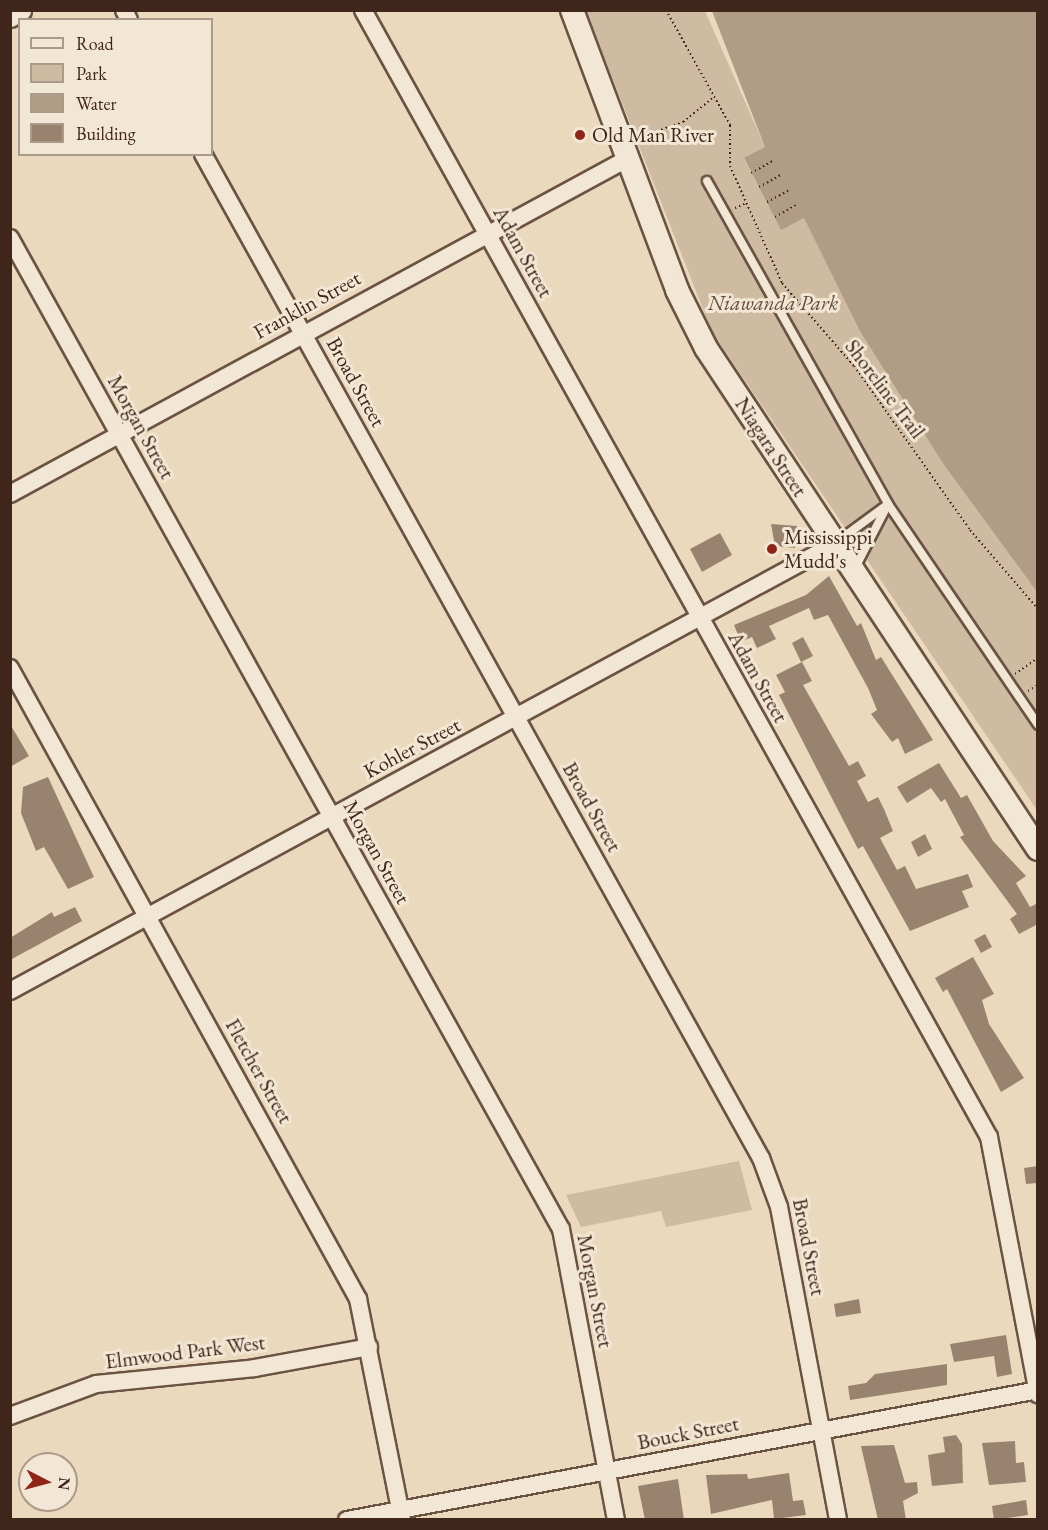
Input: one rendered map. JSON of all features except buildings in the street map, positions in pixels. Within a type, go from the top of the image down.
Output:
[{"type":"main road","points":[[10,16],[20,10]]},
{"type":"main road","name":"Niagara Street","points":[[572,10],[632,149],[700,338],[1038,849]]},
{"type":"street","name":"Adam Street","points":[[363,10],[989,1137],[1037,1391]]},
{"type":"street","name":"Franklin Street","points":[[10,494],[487,233],[632,149]]},
{"type":"street","name":"Broad Street","points":[[204,156],[765,1168],[779,1207],[838,1520]]},
{"type":"street","name":"Morgan Street","points":[[10,238],[561,1229],[616,1520]]},
{"type":"street","name":"Kohler Street","points":[[10,991],[835,544]]},
{"type":"street","name":"Fletcher Street","points":[[10,668],[358,1299],[401,1515]]},
{"type":"street","name":"Elmwood Park West","points":[[10,1416],[96,1384],[255,1368],[369,1347]]},
{"type":"street","name":"Bouck Street","points":[[347,1520],[401,1515],[606,1471],[1037,1391]]},
{"type":"lane","points":[[707,181],[888,504],[1038,725]]},
{"type":"lane","points":[[835,544],[888,504]]},
{"type":"lane","points":[[854,569],[888,504]]},
{"type":"path","name":"Shoreline Trail","points":[[666,10],[732,132],[730,166],[782,284],[854,366],[970,530],[1038,609]]},
{"type":"path","points":[[632,149],[683,122],[713,98]]},
{"type":"path","points":[[752,173],[773,161]]},
{"type":"path","points":[[759,187],[781,175]]},
{"type":"path","points":[[767,202],[788,191]]},
{"type":"path","points":[[774,217],[796,205]]},
{"type":"path","points":[[1007,681],[1038,658]]},
{"type":"green space","name":"Niawanda Park","points":[[586,11],[705,11],[765,147],[744,159],[781,229],[804,218],[944,465],[1037,592],[1037,810],[712,332]]},
{"type":"green space","points":[[739,1161],[752,1210],[666,1227],[661,1211],[581,1227],[566,1195]]},
{"type":"water","points":[[712,11],[1037,11],[1037,592],[944,465],[860,331],[804,218],[781,230],[744,158],[765,147]]},
{"type":"place","name":"Old Man River","points":[[580,135]]},
{"type":"place","name":"Mississippi Mudd's","points":[[772,549]]}]
